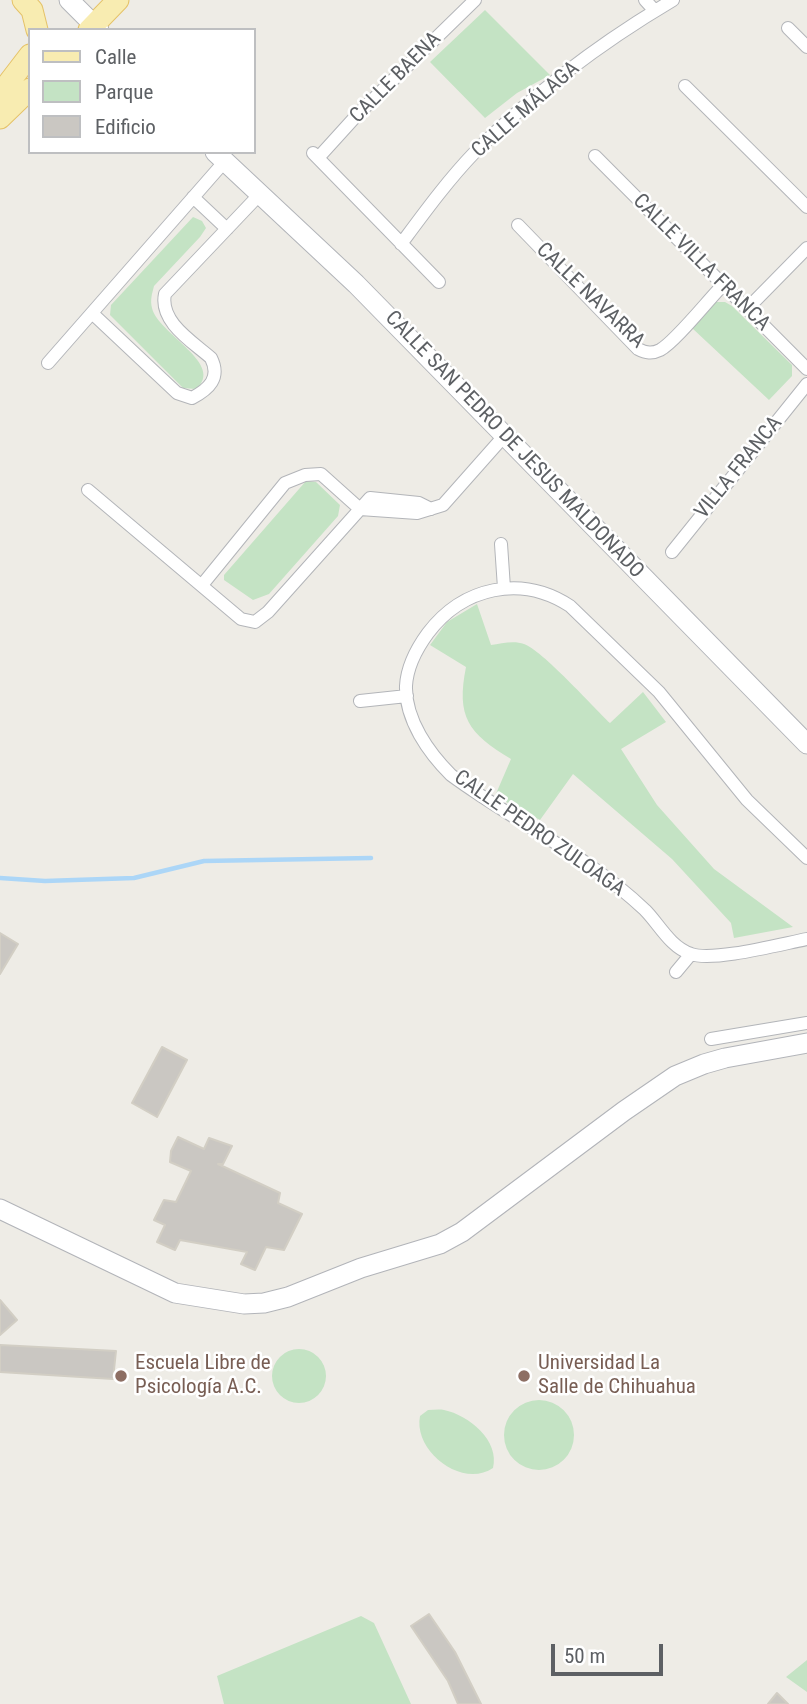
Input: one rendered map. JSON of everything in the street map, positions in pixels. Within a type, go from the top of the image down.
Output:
[{"type":"main road","points":[[23,0],[32,10],[36,28]]},
{"type":"main road","points":[[94,28],[118,0]]},
{"type":"main road","points":[[0,94],[28,58]]},
{"type":"main road","points":[[0,118],[28,91]]},
{"type":"street","points":[[69,0],[94,28]]},
{"type":"street","name":"CALLE BAENA","points":[[439,282],[315,156],[475,0]]},
{"type":"street","points":[[645,0],[655,11]]},
{"type":"street","name":"CALLE MÁLAGA","points":[[401,244],[474,154],[514,116],[547,87],[673,0]]},
{"type":"street","points":[[788,28],[807,47]]},
{"type":"street","points":[[685,86],[807,207]]},
{"type":"street","name":"CALLE VILLA FRANCA","points":[[595,156],[807,369]]},
{"type":"street","points":[[48,363],[193,197],[220,157]]},
{"type":"street","name":"CALLE SAN PEDRO DE JESUS MALDONADO","points":[[220,157],[356,284],[807,744]]},
{"type":"street","points":[[93,314],[177,393],[192,398],[205,391],[215,379],[215,366],[211,358],[167,317],[164,299],[168,290],[260,194]]},
{"type":"street","points":[[193,197],[227,229]]},
{"type":"street","name":"CALLE NAVARRA","points":[[518,225],[643,352],[651,353],[666,346],[723,285]]},
{"type":"street","points":[[747,309],[807,248]]},
{"type":"street","name":"VILLA FRANCA","points":[[672,552],[807,384]]},
{"type":"street","points":[[88,490],[241,619],[255,622],[268,612],[370,498],[419,503],[430,509],[443,505],[505,435]]},
{"type":"street","points":[[202,585],[285,483],[305,475],[321,474],[360,509]]},
{"type":"street","points":[[501,544],[504,588]]},
{"type":"street","name":"CALLE PEDRO ZULOAGA","points":[[691,954],[668,938],[647,912],[604,875],[451,775],[433,757],[410,711],[406,686],[411,663],[420,643],[450,608],[471,597],[504,588],[538,591],[555,596],[570,606],[659,692],[747,800],[807,858]]},
{"type":"street","points":[[360,701],[407,696]]},
{"type":"street","points":[[676,972],[691,954],[713,956],[807,939]]},
{"type":"street","points":[[711,1039],[807,1023]]},
{"type":"street","points":[[0,1209],[175,1293],[244,1304],[264,1303],[288,1297],[361,1268],[440,1244],[462,1232],[651,1092],[689,1070],[724,1058],[807,1043]]},
{"type":"green space","points":[[485,10],[550,75],[517,93],[485,118],[430,62]]},
{"type":"green space","points":[[193,217],[202,221],[206,228],[154,286],[151,302],[157,318],[188,349],[203,369],[203,379],[196,389],[183,388],[110,315],[111,305]]},
{"type":"green space","points":[[716,302],[725,302],[732,306],[792,365],[792,376],[769,400],[692,328]]},
{"type":"green space","points":[[306,481],[316,482],[340,505],[338,516],[269,594],[253,600],[224,580],[224,575]]},
{"type":"green space","points":[[477,604],[491,645],[516,642],[532,648],[555,667],[610,723],[643,692],[666,722],[621,749],[657,805],[714,869],[793,927],[734,938],[731,923],[672,859],[573,774],[540,820],[495,796],[511,759],[484,741],[469,722],[463,699],[466,667],[430,645],[447,622]]},
{"type":"green space","points":[[299,1349],[318,1357],[326,1376],[318,1395],[299,1403],[280,1395],[272,1376],[280,1357]]},
{"type":"green space","points":[[539,1400],[564,1410],[574,1435],[564,1460],[539,1470],[514,1460],[504,1435],[514,1410]]},
{"type":"green space","points":[[428,1410],[454,1413],[472,1423],[492,1448],[493,1468],[468,1474],[442,1463],[424,1442],[420,1429],[420,1416]]},
{"type":"green space","points":[[361,1616],[374,1623],[411,1704],[224,1704],[217,1676]]},
{"type":"green space","points":[[807,1660],[807,1692],[786,1677]]},
{"type":"building","points":[[0,933],[18,944],[0,974]]},
{"type":"building","points":[[162,1047],[187,1060],[157,1117],[132,1103]]},
{"type":"building","points":[[178,1137],[204,1149],[209,1138],[232,1146],[223,1164],[218,1164],[280,1193],[278,1203],[302,1214],[284,1250],[266,1247],[255,1270],[241,1264],[247,1252],[180,1240],[175,1250],[157,1242],[165,1225],[154,1220],[164,1200],[176,1202],[191,1171],[170,1162],[171,1151]]},
{"type":"building","points":[[0,1300],[17,1320],[0,1335]]},
{"type":"building","points":[[0,1345],[116,1351],[113,1379],[0,1372]]},
{"type":"building","points":[[429,1614],[455,1652],[481,1704],[458,1704],[448,1681],[411,1626]]},
{"type":"building","points":[[777,1693],[788,1704],[768,1704]]},
{"type":"waterway","points":[[0,878],[45,881],[134,878],[204,861],[371,858]]},
{"type":"place","name":"Escuela Libre de Psicología A.C.","points":[[121,1376]]},
{"type":"place","name":"Universidad La Salle de Chihuahua","points":[[524,1376]]}]
